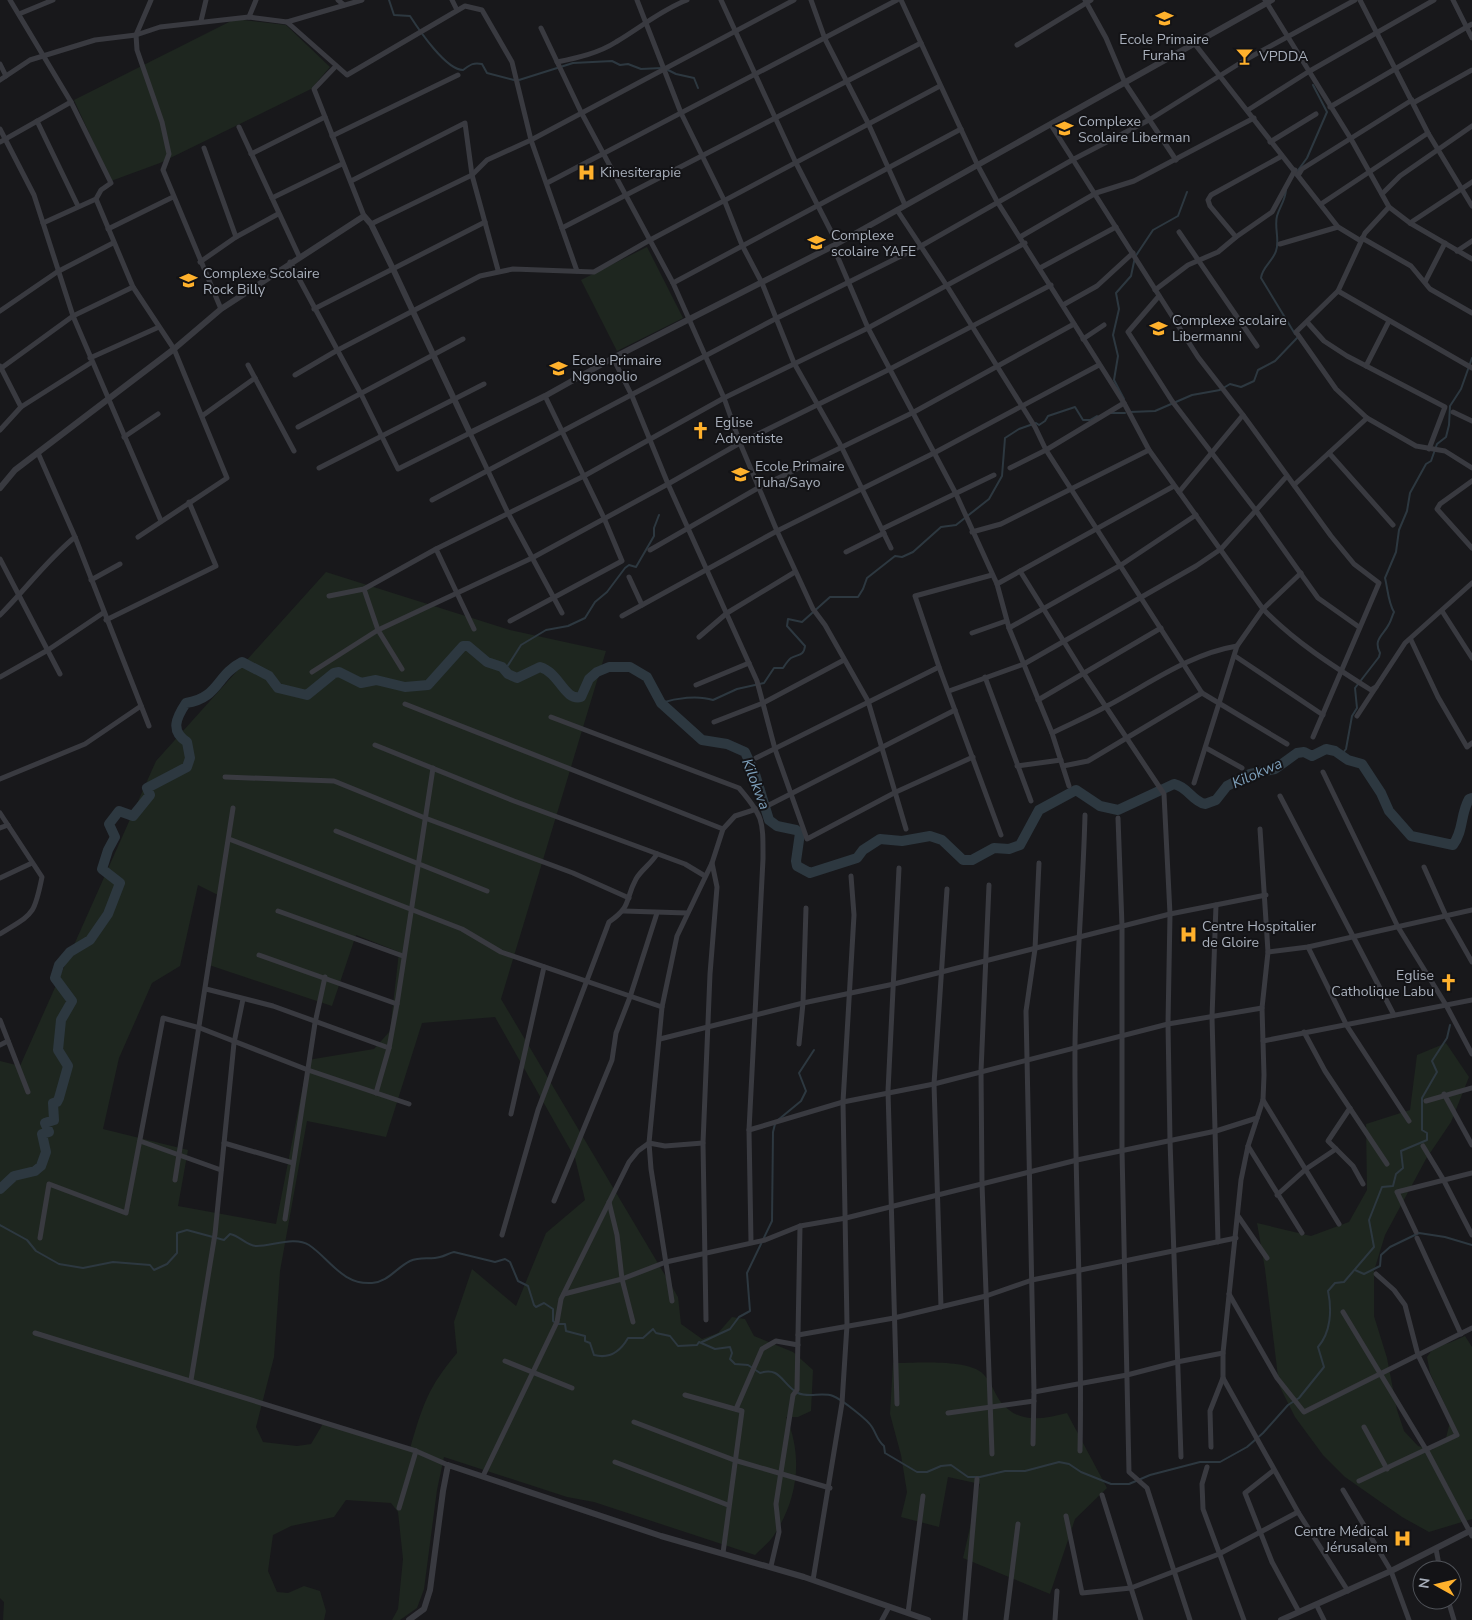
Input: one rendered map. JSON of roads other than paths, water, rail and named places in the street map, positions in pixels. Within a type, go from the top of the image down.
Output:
[{"type":"street","points":[[10,0],[71,102],[111,183],[101,190],[96,198],[43,223]]},
{"type":"street","points":[[19,14],[53,0]]},
{"type":"street","points":[[151,0],[136,35],[137,50],[162,122],[169,154],[163,170],[221,309]]},
{"type":"street","points":[[201,21],[206,0]]},
{"type":"street","points":[[249,17],[256,0]]},
{"type":"street","points":[[338,0],[344,5]]},
{"type":"street","points":[[0,80],[30,60],[95,40],[136,35],[160,27],[201,21],[249,17],[286,22],[362,0]]},
{"type":"street","points":[[452,0],[457,10]]},
{"type":"street","points":[[637,0],[681,113],[725,202],[742,245],[762,283],[794,363],[818,404],[891,548]]},
{"type":"street","points":[[559,65],[615,44],[672,6],[687,0]]},
{"type":"street","points":[[721,0],[796,163],[818,204],[868,328],[956,494],[996,584],[1006,621],[1052,733],[1069,786]]},
{"type":"street","points":[[371,224],[472,175],[487,160],[532,140],[581,112],[794,0]]},
{"type":"street","points":[[811,0],[824,38],[848,80],[905,205]]},
{"type":"street","points":[[547,183],[896,0]]},
{"type":"street","points":[[901,0],[978,166],[998,203],[1124,403],[1149,450],[1263,609],[1279,626],[1341,672],[1372,690],[1376,687]]},
{"type":"street","points":[[432,500],[777,318],[921,246],[1074,159],[1149,120],[1245,60],[1355,0]]},
{"type":"street","points":[[1360,0],[1378,31],[1428,133],[1472,206]]},
{"type":"street","points":[[1248,110],[1308,72],[1434,0]]},
{"type":"street","points":[[1453,0],[1470,26],[1472,38]]},
{"type":"street","points":[[1017,45],[1088,1],[1125,84],[1176,160]]},
{"type":"street","points":[[290,262],[336,351],[360,392],[398,469],[545,396],[613,358],[835,245],[1125,84],[1268,1],[1308,72],[1351,139],[1389,207],[1410,223],[1472,259]]},
{"type":"street","points":[[286,22],[347,75],[464,6],[482,10],[512,62],[532,140],[577,271]]},
{"type":"street","points":[[1330,107],[1470,26]]},
{"type":"street","points":[[541,28],[581,112],[673,283],[724,398],[758,488],[795,572],[814,611],[825,625],[868,701],[906,829]]},
{"type":"street","points":[[562,228],[775,116],[920,43]]},
{"type":"street","points":[[1194,43],[1248,110],[1270,142],[1297,172],[1338,228],[1411,266],[1430,289],[1472,313]]},
{"type":"street","points":[[0,64],[6,76]]},
{"type":"street","points":[[336,66],[314,89],[342,164],[351,181],[364,216],[371,224],[393,269],[508,513],[562,613]]},
{"type":"street","points":[[1155,290],[1188,265],[1218,252],[1272,212],[1297,172],[1412,102],[1472,70]]},
{"type":"street","points":[[332,136],[458,75]]},
{"type":"street","points":[[295,375],[412,310],[480,276],[498,270],[532,268],[594,272],[650,240],[725,202],[868,123],[940,86]]},
{"type":"street","points":[[0,142],[71,102]]},
{"type":"street","points":[[1270,142],[1316,114]]},
{"type":"street","points":[[251,154],[324,117]]},
{"type":"street","points":[[1020,237],[1096,193],[1134,181],[1254,118]]},
{"type":"street","points":[[37,121],[78,206]]},
{"type":"street","points":[[351,181],[465,123],[472,175],[498,270]]},
{"type":"street","points":[[1052,125],[1198,357],[1244,415],[1287,476],[1354,564],[1379,583],[1313,738]]},
{"type":"street","points":[[1382,194],[1400,176],[1472,126]]},
{"type":"street","points":[[239,127],[299,256]]},
{"type":"street","points":[[0,129],[34,194],[57,272],[73,316],[161,521]]},
{"type":"street","points":[[673,283],[961,129]]},
{"type":"street","points":[[1320,204],[1370,173],[1428,133]]},
{"type":"street","points":[[204,148],[236,237]]},
{"type":"street","points":[[1236,237],[1210,206],[1208,200],[1211,195],[1282,156]]},
{"type":"street","points":[[272,198],[342,164]]},
{"type":"street","points":[[1410,223],[1472,182]]},
{"type":"street","points":[[108,229],[173,196]]},
{"type":"street","points":[[96,198],[113,243],[133,287],[174,349],[227,478],[138,537]]},
{"type":"street","points":[[1389,207],[1362,239],[1338,291],[1296,332],[1336,390],[1367,418],[1416,446],[1440,452],[1445,451],[1472,468]]},
{"type":"street","points":[[897,210],[1022,406],[1046,450],[1120,566],[1142,596],[1202,694],[1287,744]]},
{"type":"street","points":[[200,262],[236,237],[278,214]]},
{"type":"street","points":[[0,488],[15,470],[174,349],[221,309],[299,256],[364,216]]},
{"type":"street","points":[[314,309],[485,222]]},
{"type":"street","points":[[1040,268],[1116,227]]},
{"type":"street","points":[[1280,244],[1338,228]]},
{"type":"street","points":[[1180,232],[1257,346]]},
{"type":"street","points":[[1457,251],[1472,241]]},
{"type":"street","points":[[0,311],[57,272],[113,243]]},
{"type":"street","points":[[329,596],[364,589],[508,513],[584,476],[724,398],[868,328],[1024,243]]},
{"type":"street","points":[[1425,282],[1445,243]]},
{"type":"street","points":[[1063,305],[1097,286],[1133,254]]},
{"type":"street","points":[[312,672],[378,630],[532,558],[740,443],[890,369],[1051,286]]},
{"type":"street","points":[[21,407],[0,368],[73,316],[133,287]]},
{"type":"street","points":[[1338,291],[1469,366]]},
{"type":"street","points":[[1159,296],[1128,332],[1173,403],[1256,512],[1318,598],[1360,627]]},
{"type":"street","points":[[1366,366],[1389,321]]},
{"type":"street","points":[[1307,322],[1324,342],[1445,407],[1431,450]]},
{"type":"street","points":[[650,550],[758,488],[840,446],[914,412],[1074,324]]},
{"type":"street","points":[[1083,339],[1104,325]]},
{"type":"street","points":[[0,430],[21,407],[91,360],[159,326]]},
{"type":"street","points":[[298,427],[360,392],[463,339]]},
{"type":"street","points":[[613,358],[632,396],[668,484],[757,681],[775,749],[807,838],[896,792],[973,757]]},
{"type":"street","points":[[248,365],[294,451]]},
{"type":"street","points":[[622,616],[776,531],[934,453],[1099,365]]},
{"type":"street","points":[[202,416],[255,378]]},
{"type":"street","points":[[320,468],[453,398],[484,384]]},
{"type":"street","points":[[510,622],[622,561],[604,518],[545,396]]},
{"type":"street","points":[[1010,468],[1046,450],[1124,403]]},
{"type":"street","points":[[1453,412],[1472,420]]},
{"type":"street","points":[[124,436],[158,414]]},
{"type":"street","points":[[1179,492],[1244,415]]},
{"type":"street","points":[[1294,485],[1367,418]]},
{"type":"street","points":[[972,532],[1001,524],[1149,450]]},
{"type":"street","points":[[38,452],[75,537],[103,613],[149,726]]},
{"type":"street","points":[[1329,453],[1393,525]]},
{"type":"street","points":[[846,552],[883,531],[994,475]]},
{"type":"street","points":[[949,691],[1024,664],[1196,566],[1221,549],[1287,476]]},
{"type":"street","points":[[1472,481],[1440,504],[1437,509],[1472,548]]},
{"type":"street","points":[[996,584],[1174,486]]},
{"type":"street","points":[[106,620],[216,566],[189,502]]},
{"type":"street","points":[[1009,628],[1120,566],[1196,515]]},
{"type":"street","points":[[0,615],[53,555],[75,537]]},
{"type":"street","points":[[436,550],[474,629]]},
{"type":"street","points":[[0,559],[20,594],[60,674]]},
{"type":"street","points":[[92,580],[120,564]]},
{"type":"street","points":[[1020,571],[1084,674],[1158,788],[1164,794],[1170,914],[1168,1024],[1170,1141],[1181,1457]]},
{"type":"street","points":[[699,637],[727,613],[795,572]]},
{"type":"street","points":[[1194,783],[1238,646],[1263,609],[1301,573]]},
{"type":"street","points":[[992,575],[915,596],[1001,835]]},
{"type":"street","points":[[629,577],[642,605]]},
{"type":"street","points":[[1357,716],[1405,644],[1472,583]]},
{"type":"street","points":[[364,589],[378,630],[402,669]]},
{"type":"street","points":[[1442,611],[1472,658]]},
{"type":"street","points":[[0,677],[48,650],[103,613]]},
{"type":"street","points":[[972,633],[1006,621]]},
{"type":"street","points":[[1038,700],[1160,628]]},
{"type":"street","points":[[1411,640],[1438,697],[1467,747],[1472,743]]},
{"type":"street","points":[[1052,733],[1106,707],[1183,663],[1220,649],[1238,646]]},
{"type":"street","points":[[1235,656],[1323,715]]},
{"type":"street","points":[[714,722],[763,703],[844,660]]},
{"type":"street","points":[[696,685],[749,663]]},
{"type":"street","points":[[756,758],[939,667]]},
{"type":"street","points":[[985,677],[1030,801]]},
{"type":"street","points":[[1063,766],[1088,761],[1202,694]]},
{"type":"street","points":[[406,704],[723,829]]},
{"type":"street","points":[[0,779],[85,744],[141,706]]},
{"type":"street","points":[[672,1301],[651,1169],[649,1143],[662,1007],[677,936],[712,863],[723,829],[735,816],[769,805],[955,710]]},
{"type":"street","points":[[551,717],[739,788],[760,808],[763,826],[756,1017],[749,1130],[752,1242]]},
{"type":"street","points":[[375,745],[685,864],[705,876]]},
{"type":"street","points":[[1206,748],[1242,768]]},
{"type":"street","points":[[1017,766],[1061,760]]},
{"type":"street","points":[[376,1093],[389,1048],[397,1004],[433,768]]},
{"type":"street","points":[[1323,772],[1398,927],[1446,1005],[1472,1054]]},
{"type":"street","points":[[225,777],[334,780],[425,818],[573,873],[629,898]]},
{"type":"street","points":[[1280,796],[1394,1015]]},
{"type":"street","points":[[175,1180],[233,808]]},
{"type":"street","points":[[0,813],[42,877],[37,904],[31,915],[0,934]]},
{"type":"street","points":[[1080,1451],[1082,1383],[1075,1047],[1078,938],[1084,866],[1085,815]]},
{"type":"street","points":[[1118,818],[1122,926],[1122,1151],[1129,1472],[1147,1488],[1190,1620]]},
{"type":"street","points":[[0,828],[8,825]]},
{"type":"street","points":[[1211,1447],[1210,1411],[1224,1378],[1223,1353],[1241,1180],[1248,1146],[1263,1100],[1262,1008],[1268,952],[1266,895],[1260,829]]},
{"type":"street","points":[[336,831],[487,890]]},
{"type":"street","points":[[229,839],[411,911],[462,929],[501,952],[662,1007]]},
{"type":"street","points":[[502,1234],[538,1110],[609,922],[624,911],[636,877],[652,864],[657,854]]},
{"type":"street","points":[[0,878],[32,863]]},
{"type":"street","points":[[706,1320],[703,1253],[703,1144],[707,1028],[717,887],[712,863]]},
{"type":"street","points":[[1033,1444],[1034,1392],[1026,1011],[1035,949],[1039,863]]},
{"type":"street","points":[[1424,866],[1446,916],[1472,962]]},
{"type":"street","points":[[897,1404],[888,1091],[899,868]]},
{"type":"street","points":[[813,1580],[830,1488],[842,1401],[847,1325],[843,1102],[854,915],[851,876]]},
{"type":"street","points":[[989,885],[981,1071],[982,1184],[992,1454]]},
{"type":"street","points":[[941,1307],[934,1084],[946,889]]},
{"type":"street","points":[[660,1039],[756,1017],[803,1003],[894,984],[1170,914],[1266,895]]},
{"type":"street","points":[[1216,905],[1212,1017],[1218,1242]]},
{"type":"street","points":[[799,1044],[803,1003],[806,908]]},
{"type":"street","points":[[1268,952],[1308,947],[1472,910]]},
{"type":"street","points":[[278,911],[403,956]]},
{"type":"street","points":[[624,911],[688,913]]},
{"type":"street","points":[[554,1201],[612,1060],[616,1033],[630,997],[657,913]]},
{"type":"street","points":[[1308,947],[1347,1026],[1409,1121]]},
{"type":"street","points":[[259,955],[397,1004]]},
{"type":"street","points":[[511,1114],[544,967]]},
{"type":"street","points":[[285,1218],[315,1023],[325,978]]},
{"type":"street","points":[[206,990],[273,1006],[315,1023],[389,1048]]},
{"type":"street","points":[[191,1380],[215,1236],[234,1043],[243,999]]},
{"type":"street","points":[[1263,1041],[1472,1000]]},
{"type":"street","points":[[749,1130],[843,1102],[888,1091],[934,1084],[1168,1024],[1262,1008]]},
{"type":"street","points":[[40,1238],[49,1184],[126,1213],[163,1018],[200,1028],[234,1043],[308,1070],[409,1104]]},
{"type":"street","points":[[0,1020],[28,1092]]},
{"type":"street","points":[[1304,1032],[1325,1071],[1386,1164]]},
{"type":"street","points":[[0,1045],[8,1041]]},
{"type":"street","points":[[1426,1101],[1444,1094],[1472,1088]]},
{"type":"street","points":[[1444,1094],[1472,1144]]},
{"type":"street","points":[[1263,1100],[1339,1224]]},
{"type":"street","points":[[1350,1108],[1328,1141],[1353,1166],[1363,1184]]},
{"type":"street","points":[[564,1294],[622,1279],[666,1262],[763,1240],[800,1226],[846,1218],[1077,1160],[1216,1130],[1257,1118]]},
{"type":"street","points":[[140,1141],[221,1170]]},
{"type":"street","points":[[224,1142],[293,1163]]},
{"type":"street","points":[[483,1476],[556,1323],[564,1294],[629,1162],[638,1151],[649,1143],[665,1146],[703,1144]]},
{"type":"street","points":[[1248,1146],[1302,1233]]},
{"type":"street","points":[[1422,1146],[1443,1179],[1472,1235]]},
{"type":"street","points":[[1277,1195],[1306,1169],[1336,1149]]},
{"type":"street","points":[[1461,1334],[1397,1192],[1472,1173]]},
{"type":"street","points":[[609,1202],[617,1235],[622,1279],[633,1322]]},
{"type":"street","points":[[1238,1216],[1267,1258]]},
{"type":"street","points":[[771,1566],[779,1532],[776,1504],[795,1392],[798,1345],[800,1226]]},
{"type":"street","points":[[798,1335],[894,1318],[986,1296],[1032,1280],[1079,1269],[1125,1262],[1236,1238]]},
{"type":"street","points":[[1359,1481],[1427,1451],[1457,1435],[1418,1355],[1405,1306],[1394,1290],[1376,1274]]},
{"type":"street","points":[[1229,1293],[1276,1378],[1304,1412],[1472,1328]]},
{"type":"street","points":[[1282,1620],[1316,1606],[1471,1532],[1427,1451],[1343,1312]]},
{"type":"street","points":[[36,1333],[416,1451],[448,1465],[661,1536],[771,1566],[928,1620]]},
{"type":"street","points":[[736,1409],[762,1349],[776,1341],[798,1345]]},
{"type":"street","points":[[1034,1392],[1127,1375],[1177,1362],[1223,1353]]},
{"type":"street","points":[[505,1360],[572,1388]]},
{"type":"street","points":[[1224,1378],[1298,1512],[1348,1591]]},
{"type":"street","points":[[685,1395],[742,1410],[723,1553]]},
{"type":"street","points":[[948,1413],[1034,1401]]},
{"type":"street","points":[[634,1422],[734,1460],[830,1488]]},
{"type":"street","points":[[1364,1427],[1387,1468]]},
{"type":"street","points":[[399,1508],[416,1451]]},
{"type":"street","points":[[615,1462],[728,1505]]},
{"type":"street","points":[[409,1620],[424,1609],[430,1590],[448,1465]]},
{"type":"street","points":[[1207,1467],[1202,1484],[1203,1509],[1244,1620]]},
{"type":"street","points":[[1274,1470],[1245,1493],[1262,1532],[1272,1562],[1299,1612]]},
{"type":"street","points":[[966,1620],[976,1479]]},
{"type":"street","points":[[1343,1490],[1391,1571],[1409,1620]]},
{"type":"street","points":[[1102,1495],[1140,1620]]},
{"type":"street","points":[[908,1613],[923,1496]]},
{"type":"street","points":[[1066,1516],[1082,1593],[1131,1588],[1219,1554],[1298,1512]]},
{"type":"street","points":[[1006,1620],[1018,1524]]},
{"type":"street","points":[[1436,1549],[1438,1560]]},
{"type":"street","points":[[1056,1620],[1058,1591]]},
{"type":"street","points":[[882,1620],[889,1606]]},
{"type":"street","points":[[1316,1606],[1324,1620]]},
{"type":"waterway","points":[[389,0],[394,15],[410,16],[441,57],[449,64],[463,70],[470,65],[479,63],[482,64],[487,73],[514,80]]},
{"type":"waterway","points":[[519,80],[573,63],[612,61],[620,65],[628,64],[641,69],[662,68]]},
{"type":"waterway","points":[[666,69],[676,74],[694,78],[698,88]]},
{"type":"waterway","points":[[1296,173],[1307,158],[1327,112],[1313,85]]},
{"type":"waterway","points":[[1286,190],[1276,220],[1276,251],[1263,271],[1261,278],[1295,334]]},
{"type":"waterway","points":[[1124,399],[1114,380],[1118,356],[1113,335],[1119,309],[1116,293],[1131,276],[1135,257],[1153,230],[1178,216],[1187,192]]},
{"type":"waterway","points":[[1130,412],[1155,411],[1192,395],[1220,390],[1230,384],[1241,387],[1254,381],[1258,370],[1275,361],[1297,338]]},
{"type":"waterway","points":[[1342,754],[1346,749],[1352,716],[1357,708],[1355,688],[1379,657],[1378,641],[1390,623],[1394,612],[1389,600],[1385,578],[1396,552],[1399,530],[1407,511],[1410,493],[1426,464],[1431,461],[1437,444],[1446,437],[1450,406],[1461,389],[1472,358]]},
{"type":"waterway","points":[[661,703],[687,698],[707,698],[713,700],[737,689],[764,683],[774,668],[783,668],[790,659],[802,653],[804,649],[805,646],[787,626],[788,619],[802,622],[830,597],[858,597],[867,578],[895,556],[902,557],[913,552],[941,527],[956,525],[989,499],[1002,476],[1005,438],[1019,429],[1036,423],[1039,425],[1048,416],[1075,407],[1083,420],[1090,420],[1097,416]]},
{"type":"waterway","points":[[1110,413],[1125,413]]},
{"type":"waterway","points":[[505,670],[521,645],[546,630],[568,626],[585,618],[595,602],[607,592],[625,568],[629,565],[636,567],[654,536],[654,528],[659,515]]},
{"type":"waterway","name":"Kilokwa","points":[[0,1189],[14,1176],[35,1171],[41,1166],[46,1152],[42,1134],[49,1132],[45,1123],[54,1120],[53,1103],[57,1102],[59,1098],[68,1066],[58,1050],[61,1020],[72,1001],[55,978],[59,965],[70,952],[90,940],[108,914],[120,883],[102,869],[108,850],[115,837],[109,824],[119,811],[133,816],[150,795],[147,788],[187,767],[190,758],[187,742],[178,733],[177,719],[186,703],[205,696],[233,667],[242,662],[269,676],[278,688],[307,695],[334,673],[339,672],[361,683],[376,680],[405,687],[428,685],[463,646],[468,646],[487,662],[502,667],[508,674],[517,678],[540,667],[547,670],[570,695],[575,697],[581,697],[589,679],[597,672],[609,667],[630,667],[647,677],[661,703],[702,740],[727,744],[745,752],[755,774],[769,820],[777,826],[796,830],[800,833],[797,866],[810,873],[857,858],[863,850],[880,839],[902,841],[930,836],[942,840],[963,860],[972,860],[994,848],[1009,849],[1020,845],[1039,810],[1076,790],[1100,806],[1118,810],[1174,784],[1183,788],[1205,804],[1216,800],[1227,786],[1250,774],[1275,769],[1297,753],[1304,752],[1312,756],[1326,749],[1335,751],[1348,760],[1362,764],[1381,793],[1389,811],[1411,836],[1453,845],[1459,834],[1466,805],[1469,799],[1472,798]]},
{"type":"waterway","points":[[0,1225],[27,1240],[36,1251],[59,1264],[83,1268],[113,1262],[150,1265],[154,1270],[167,1264],[177,1253],[177,1233],[187,1230],[224,1240],[230,1234],[253,1246],[290,1241],[303,1242],[317,1251],[344,1276],[362,1283],[383,1280],[410,1261],[442,1257],[454,1252],[495,1262],[505,1259],[510,1262],[518,1281],[528,1286],[534,1305],[536,1307],[544,1303],[553,1309],[553,1321],[557,1324],[565,1324],[566,1331],[585,1336],[585,1341],[590,1343],[594,1355],[605,1356],[614,1353],[618,1351],[628,1338],[643,1338],[653,1329],[656,1333],[670,1336],[678,1346],[697,1345],[699,1342],[715,1349],[730,1347],[732,1353],[730,1359],[735,1364],[748,1365],[760,1373],[773,1372],[798,1393],[829,1395],[842,1401],[870,1424],[884,1446],[885,1453],[917,1472],[927,1472],[941,1466],[951,1465],[968,1477],[980,1477],[1005,1471],[1025,1471],[1059,1462],[1069,1464],[1081,1472],[1111,1484],[1129,1484],[1150,1475],[1200,1462],[1220,1462],[1247,1447],[1263,1433],[1288,1405],[1299,1398],[1324,1367],[1318,1347],[1328,1328],[1330,1306],[1328,1291],[1335,1283],[1344,1282],[1374,1247],[1369,1220],[1382,1187],[1393,1186],[1396,1174],[1403,1168],[1401,1151],[1427,1140],[1427,1133],[1422,1130],[1422,1098],[1437,1072],[1432,1061],[1447,1038],[1450,1025]]},
{"type":"waterway","points":[[778,1120],[801,1101],[806,1091],[799,1073],[814,1050]]},
{"type":"waterway","points":[[702,1342],[730,1329],[739,1317],[750,1311],[747,1273],[772,1221],[773,1132],[775,1124]]},
{"type":"waterway","points":[[1355,1270],[1364,1274],[1380,1266],[1381,1255],[1390,1247],[1419,1233],[1445,1237],[1472,1245]]},
{"type":"place","name":"Ecole Primaire Furaha","points":[[1164,19]]},
{"type":"place","name":"VPDDA","points":[[1245,56]]},
{"type":"place","name":"Complexe Scolaire Liberman","points":[[1064,129]]},
{"type":"place","name":"Kinesiterapie","points":[[586,172]]},
{"type":"place","name":"Complexe scolaire YAFE","points":[[817,243]]},
{"type":"place","name":"Complexe Scolaire Rock Billy","points":[[189,281]]},
{"type":"place","name":"Complexe scolaire Libermanni","points":[[1158,328]]},
{"type":"place","name":"Ecole Primaire Ngongolio","points":[[558,368]]},
{"type":"place","name":"Eglise Adventiste","points":[[701,430]]},
{"type":"place","name":"Ecole Primaire Tuha/Sayo","points":[[741,474]]},
{"type":"place","name":"Centre Hospitalier de Gloire","points":[[1188,934]]},
{"type":"place","name":"Eglise Catholique Labu","points":[[1448,983]]},
{"type":"place","name":"Centre Médical Jérusalem","points":[[1402,1539]]}]
